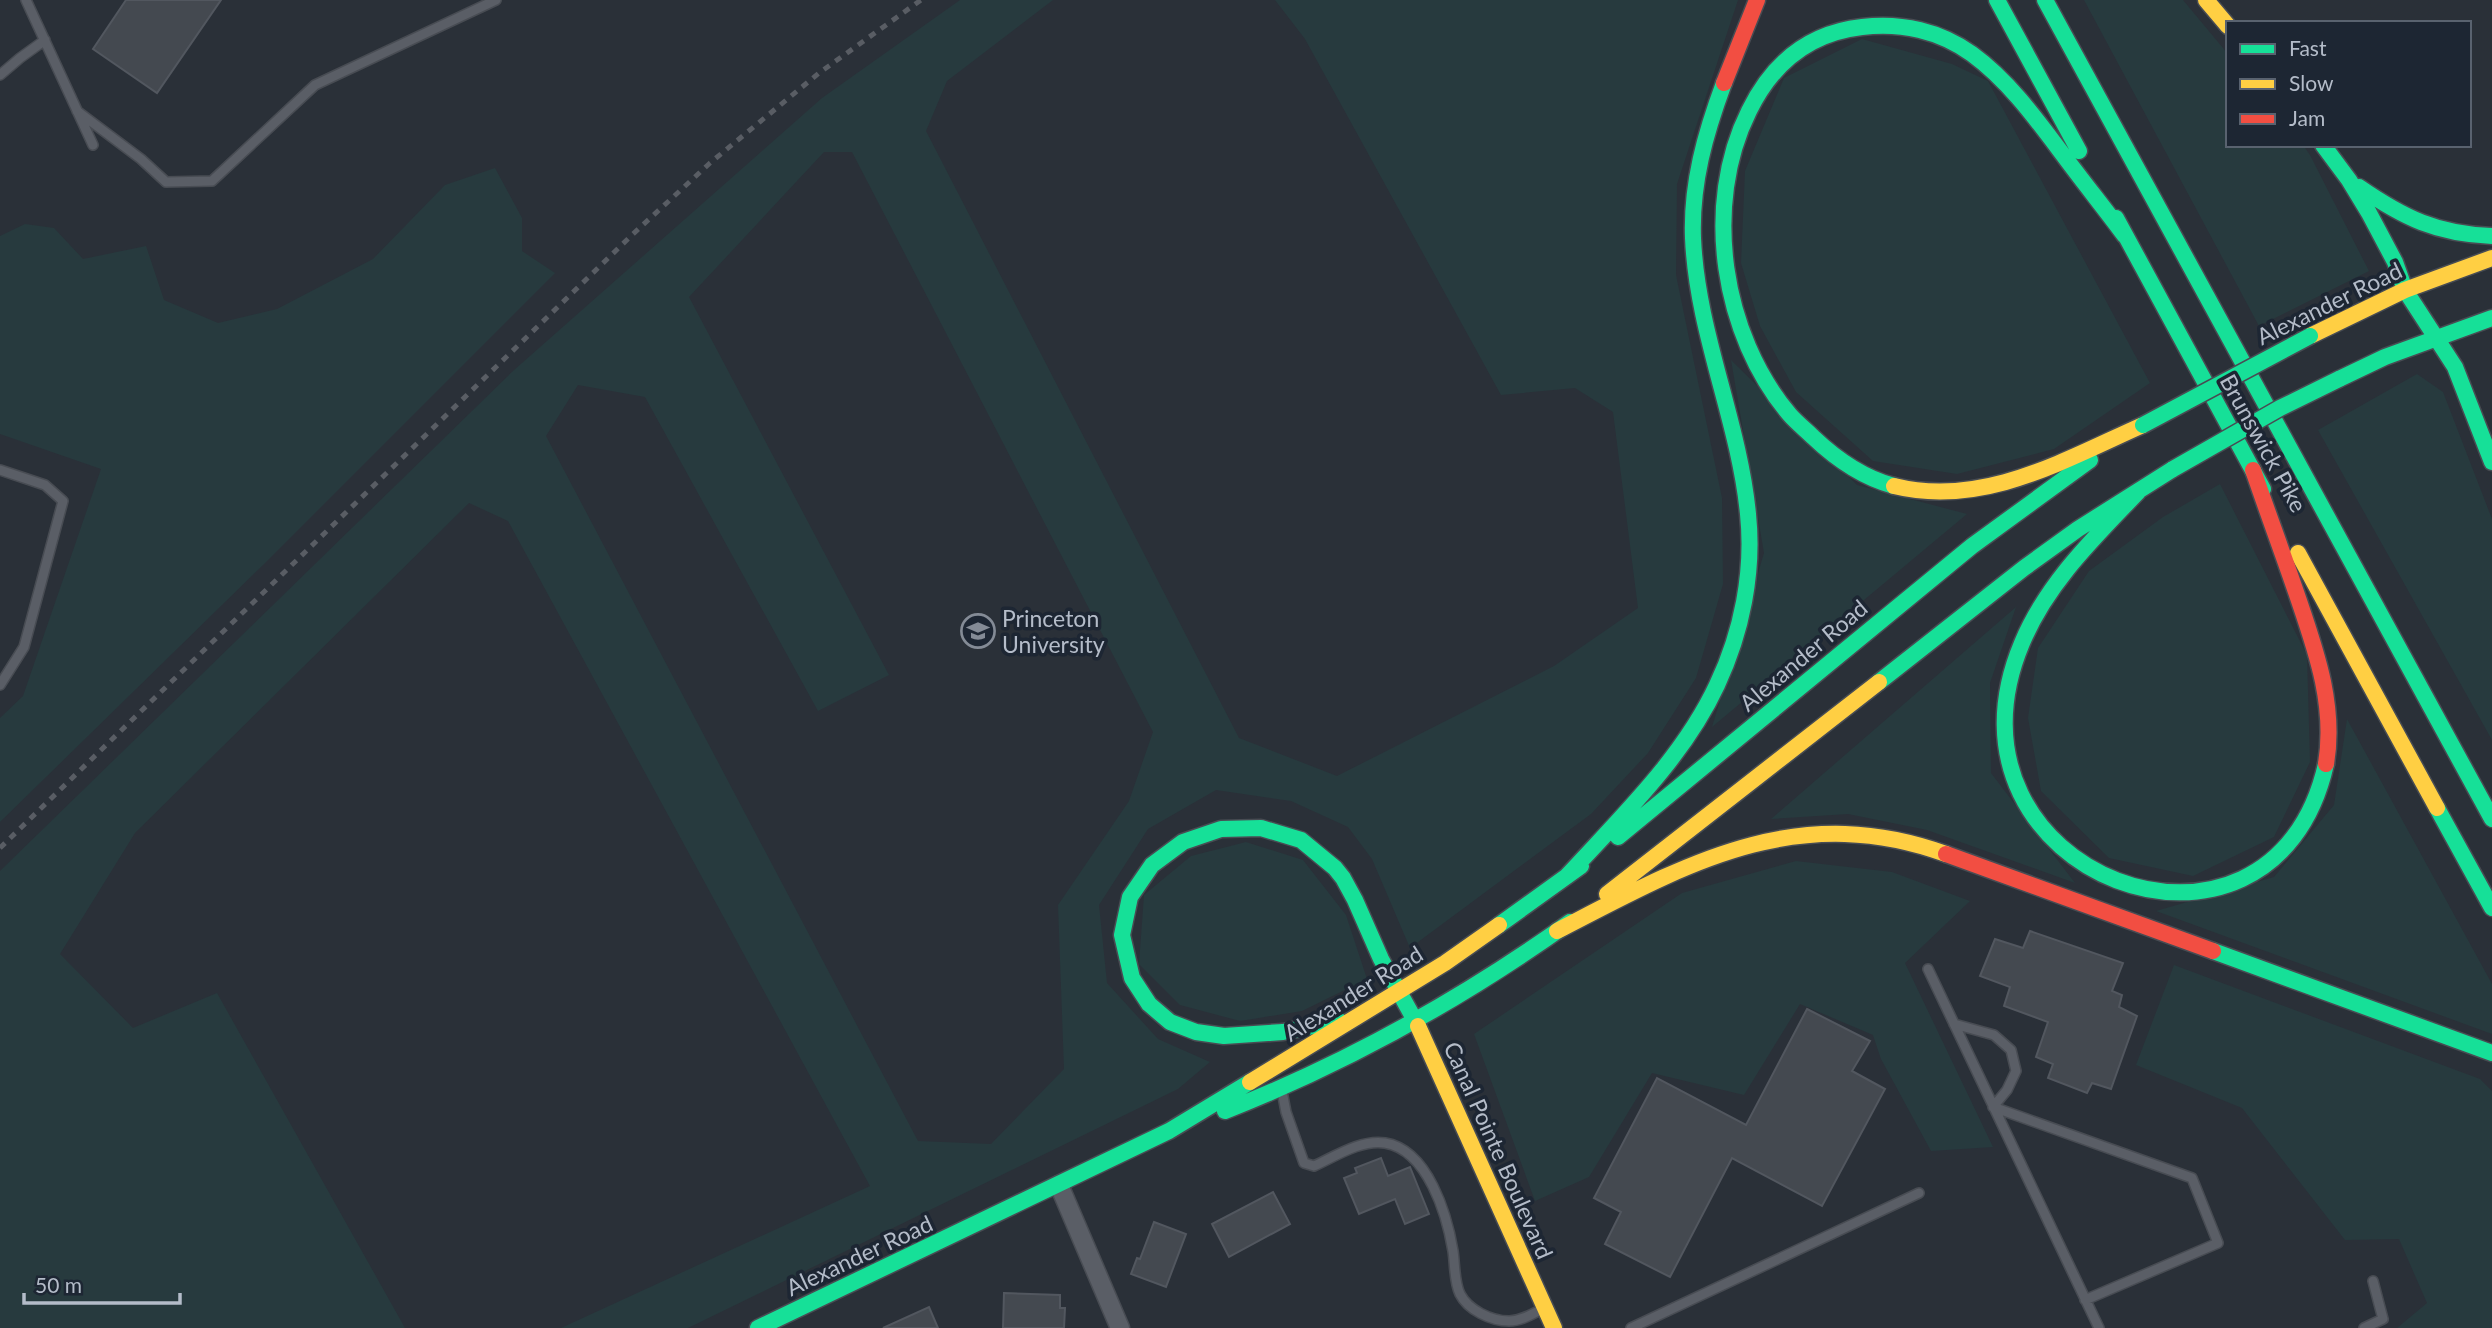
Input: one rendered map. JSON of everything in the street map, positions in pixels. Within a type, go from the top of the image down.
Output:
[{"type":"main road","points":[[1567,876],[1659,774],[1691,733],[1727,664],[1742,611],[1749,561],[1748,512],[1702,305],[1693,256],[1692,220],[1695,185],[1705,138],[1757,0]]},
{"type":"main road","name":"Brunswick Pike","points":[[1997,0],[2492,908]]},
{"type":"main road","name":"Brunswick Pike","points":[[2045,0],[2492,819]]},
{"type":"main road","points":[[2206,0],[2226,24]]},
{"type":"main road","points":[[2125,236],[2038,122],[1990,69],[1958,44],[1925,30],[1904,25],[1884,24],[1845,29],[1806,45],[1784,61],[1766,79],[1752,100],[1733,143],[1726,168],[1723,250],[1732,306],[1742,332],[1765,379],[1778,398],[1809,434],[1842,461],[1872,478],[1899,487],[1939,491],[1983,489],[2032,474],[2143,425]]},
{"type":"main road","points":[[2325,147],[2350,180],[2383,237],[2405,290],[2455,367],[2492,463]]},
{"type":"main road","points":[[2350,180],[2419,225],[2451,234],[2492,236]]},
{"type":"main road","name":"Alexander Road","points":[[1169,1132],[1445,963],[1567,876],[1972,546],[2061,480],[2143,425],[2309,336],[2405,290],[2492,258]]},
{"type":"main road","name":"Alexander Road","points":[[758,1328],[1169,1132],[1281,1089],[1416,1021],[1557,931],[2024,568],[2078,529],[2280,408],[2385,357],[2492,318]]},
{"type":"main road","points":[[2138,492],[2062,575],[2028,629],[2006,696],[2007,746],[2019,790],[2029,810],[2056,843],[2073,858],[2091,872],[2126,887],[2189,893],[2228,885],[2266,864],[2282,849],[2313,805],[2327,756],[2329,720],[2318,658],[2253,470]]},
{"type":"main road","points":[[1360,1016],[1270,1036],[1237,1038],[1188,1029],[1164,1017],[1135,982],[1124,951],[1122,934],[1126,915],[1139,882],[1150,867],[1176,846],[1207,830],[1248,826],[1288,835],[1316,850],[1343,877],[1399,992]]},
{"type":"main road","points":[[1557,931],[1696,861],[1747,843],[1820,832],[1887,836],[1929,848],[2492,1054]]},
{"type":"main road","name":"Canal Pointe Boulevard","points":[[1399,992],[1416,1021],[1554,1328]]},
{"type":"street","points":[[1059,1185],[1119,1328]]},
{"type":"lane","points":[[26,0],[93,145]]},
{"type":"lane","points":[[77,111],[141,159],[166,182],[212,181],[315,85],[496,0]]},
{"type":"lane","points":[[0,75],[44,40]]},
{"type":"lane","points":[[0,470],[45,485],[63,501],[24,647],[0,685]]},
{"type":"lane","points":[[1928,969],[2099,1328]]},
{"type":"lane","points":[[1954,1024],[1994,1035],[2011,1050],[2016,1071],[2007,1090],[1993,1107]]},
{"type":"lane","points":[[1281,1089],[1304,1163],[1314,1166],[1360,1145],[1385,1143],[1404,1152],[1426,1171],[1445,1219],[1453,1249],[1458,1292],[1468,1306],[1489,1318],[1510,1321],[1527,1317],[1545,1308]]},
{"type":"lane","points":[[1993,1107],[2192,1178],[2218,1243],[2085,1300]]},
{"type":"lane","points":[[1631,1328],[1919,1193]]},
{"type":"lane","points":[[2364,1328],[2383,1319],[2373,1280]]},
{"type":"green space","points":[[960,0],[1053,0],[947,81],[926,131],[1239,738],[1337,776],[1554,666],[1638,608],[1613,412],[1575,388],[1501,395],[1305,39],[1275,0],[1738,0],[1677,184],[1676,275],[1722,498],[1723,584],[1696,678],[1648,753],[1591,814],[1410,948],[1372,859],[1348,827],[1291,801],[1216,790],[1148,829],[1099,905],[1107,983],[1158,1039],[1210,1062],[1178,1089],[688,1328],[561,1328],[870,1186],[508,521],[469,503],[135,833],[60,954],[133,1028],[217,993],[405,1328],[0,1328],[0,871],[513,371],[822,98]],"holes":[[[824,152],[852,152],[1153,732],[1129,801],[1058,905],[1064,1069],[991,1144],[918,1141],[546,436],[578,385],[645,397],[818,711],[889,675],[689,297]]]},
{"type":"green space","points":[[2084,0],[2183,0],[2226,52],[2226,147],[2304,147],[2310,155],[2369,271],[2259,326]]},
{"type":"green space","points":[[1862,39],[1952,64],[1988,81],[2150,383],[2054,449],[1957,474],[1873,461],[1796,392],[1760,326],[1741,263],[1745,171],[1784,78]]},
{"type":"green space","points":[[495,168],[522,218],[522,251],[555,273],[263,565],[0,822],[0,718],[23,696],[101,469],[0,434],[0,236],[25,224],[54,228],[83,259],[146,246],[164,300],[218,323],[277,309],[373,259],[445,185]]},
{"type":"green space","points":[[1731,360],[1857,485],[1967,514],[1712,727],[1764,553]]},
{"type":"green space","points":[[2417,374],[2443,392],[2492,519],[2492,740],[2318,430]]},
{"type":"green space","points":[[2220,484],[2307,655],[2310,762],[2274,837],[2193,876],[2109,858],[2041,791],[2028,718],[2038,648],[2089,571],[2163,517]]},
{"type":"green space","points":[[2016,607],[1990,683],[1991,773],[2075,883],[1927,830],[1848,814],[1771,819]]},
{"type":"green space","points":[[2347,719],[2492,984],[2492,1034],[2156,911],[2274,877],[2334,805]]},
{"type":"green space","points":[[1246,842],[1303,860],[1346,915],[1367,979],[1302,1011],[1240,1021],[1180,1005],[1139,964],[1144,895],[1191,856]]},
{"type":"green space","points":[[1796,861],[1892,872],[1970,901],[1905,963],[1993,1147],[1931,1151],[1881,1059],[1873,1035],[1800,1004],[1744,1095],[1652,1073],[1589,1177],[1535,1201],[1474,1034],[1682,893]]},
{"type":"green space","points":[[2174,965],[2480,1079],[2492,1091],[2492,1328],[2397,1328],[2427,1303],[2399,1239],[2345,1240],[2242,1108],[2136,1065]]},
{"type":"building","points":[[126,0],[221,0],[157,93],[93,49]]},
{"type":"building","points":[[2030,931],[2123,963],[2112,991],[2122,995],[2119,1007],[2137,1016],[2111,1089],[2092,1083],[2087,1093],[2048,1078],[2053,1064],[2036,1057],[2048,1022],[2004,1006],[2010,987],[1980,976],[1995,939],[2023,948]]},
{"type":"building","points":[[1807,1009],[1870,1041],[1852,1071],[1885,1089],[1822,1206],[1732,1158],[1670,1277],[1605,1244],[1621,1212],[1594,1198],[1657,1078],[1746,1125]]},
{"type":"building","points":[[1381,1158],[1388,1176],[1410,1167],[1429,1214],[1405,1224],[1395,1199],[1359,1214],[1344,1178],[1357,1173],[1355,1168]]},
{"type":"building","points":[[1273,1192],[1290,1224],[1229,1257],[1212,1224]]},
{"type":"building","points":[[1154,1222],[1186,1234],[1166,1287],[1131,1274],[1137,1258],[1140,1259]]},
{"type":"building","points":[[1004,1293],[1060,1295],[1060,1308],[1065,1308],[1064,1328],[1003,1328]]},
{"type":"building","points":[[929,1307],[938,1328],[883,1328]]},
{"type":"railway","points":[[0,848],[632,235],[710,163],[819,73],[921,0]]},
{"type":"traffic: fast","points":[[1997,0],[2079,151]]},
{"type":"traffic: fast","points":[[2045,0],[2492,819]]},
{"type":"traffic: fast","points":[[1894,486],[1861,473],[1840,460],[1790,415],[1767,383],[1748,347],[1735,308],[1726,268],[1723,227],[1726,187],[1734,148],[1749,111],[1758,94],[1781,65],[1809,44],[1825,36],[1862,27],[1906,27],[1947,39],[1972,54],[2022,102],[2125,236]]},
{"type":"traffic: fast","points":[[1567,876],[1650,786],[1687,737],[1703,712],[1726,665],[1744,601],[1749,558],[1748,514],[1736,445],[1702,308],[1693,238],[1697,179],[1711,121],[1724,83]]},
{"type":"traffic: fast","points":[[2324,147],[2369,213],[2395,262],[2405,290],[2455,367],[2492,462]]},
{"type":"traffic: fast","points":[[2359,187],[2406,216],[2438,228],[2492,236]]},
{"type":"traffic: fast","points":[[2116,218],[2263,489]]},
{"type":"traffic: fast","points":[[2339,379],[2385,357],[2492,318]]},
{"type":"traffic: fast","points":[[2143,425],[2310,336]]},
{"type":"traffic: fast","points":[[2173,469],[2280,408],[2339,379]]},
{"type":"traffic: fast","points":[[1618,837],[1972,546],[2090,460]]},
{"type":"traffic: fast","points":[[1879,682],[2024,568],[2078,529],[2173,469]]},
{"type":"traffic: fast","points":[[2138,492],[2058,581],[2032,621],[2022,643],[2005,725],[2021,794],[2061,847],[2117,880],[2180,892],[2242,879],[2293,837],[2326,764]]},
{"type":"traffic: fast","points":[[2437,808],[2492,908]]},
{"type":"traffic: fast","points":[[1339,1021],[1283,1032],[1224,1036],[1196,1032],[1170,1022],[1149,1004],[1132,978],[1122,935],[1130,897],[1152,865],[1183,842],[1221,829],[1261,828],[1301,840],[1343,878],[1381,959],[1418,1026]]},
{"type":"traffic: fast","points":[[1499,925],[1581,866]]},
{"type":"traffic: fast","points":[[1225,1111],[1315,1072],[1403,1027],[1488,977],[1570,922]]},
{"type":"traffic: fast","points":[[2213,951],[2492,1053]]},
{"type":"traffic: fast","points":[[758,1328],[1169,1131],[1250,1082]]},
{"type":"traffic: slow","points":[[2206,0],[2226,24]]},
{"type":"traffic: slow","points":[[2310,336],[2405,290],[2492,258]]},
{"type":"traffic: slow","points":[[1894,486],[1927,491],[1959,491],[1991,486],[2053,465],[2143,425]]},
{"type":"traffic: slow","points":[[2298,553],[2437,808]]},
{"type":"traffic: slow","points":[[1607,894],[1879,682]]},
{"type":"traffic: slow","points":[[1557,931],[1651,883],[1697,863],[1744,847],[1791,837],[1840,834],[1892,839],[1946,854]]},
{"type":"traffic: slow","points":[[1250,1082],[1445,963],[1499,925]]},
{"type":"traffic: slow","points":[[1418,1026],[1554,1328]]},
{"type":"traffic: jam","points":[[1724,83],[1757,0]]},
{"type":"traffic: jam","points":[[2253,470],[2322,676],[2328,720],[2326,764]]},
{"type":"traffic: jam","points":[[1946,854],[2213,951]]},
{"type":"place","name":"Princeton University","points":[[978,631]]}]
